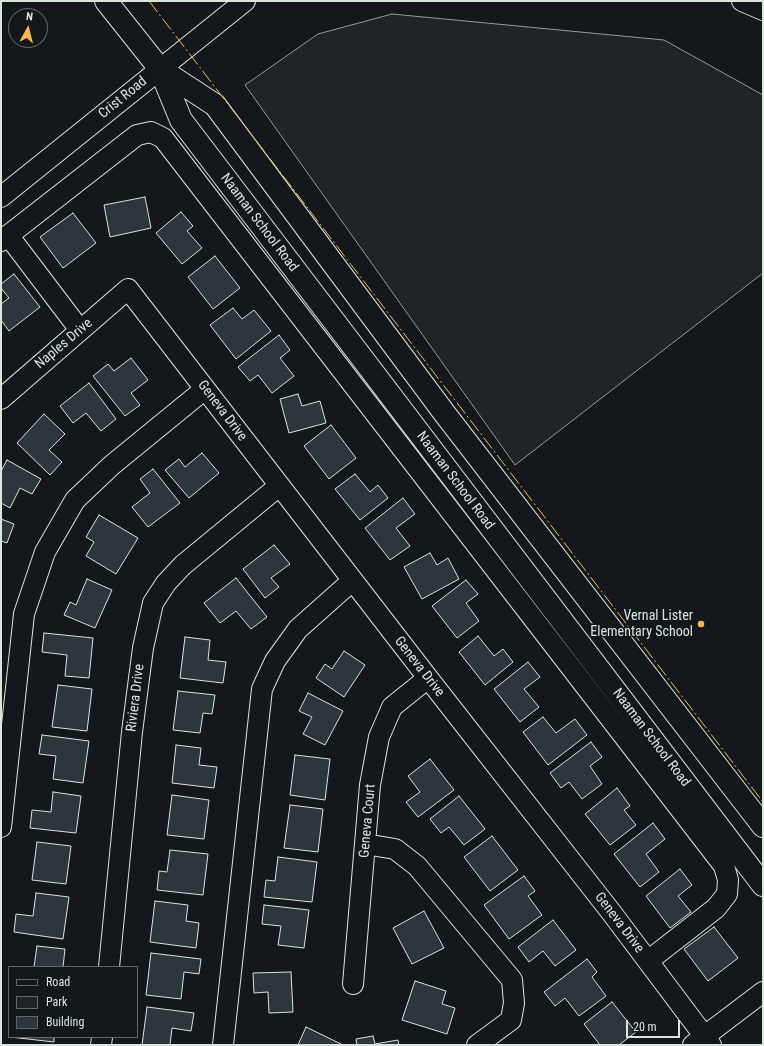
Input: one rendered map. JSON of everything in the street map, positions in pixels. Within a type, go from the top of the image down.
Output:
[{"type":"main road","name":"Naaman School Road","points":[[106,1],[160,69],[181,120],[763,885]]},
{"type":"main road","name":"Naaman School Road","points":[[160,69],[215,105],[445,414],[763,826]]},
{"type":"street","name":"Crist Road","points":[[1,197],[246,1]]},
{"type":"street","points":[[742,1],[763,10]]},
{"type":"street","points":[[80,330],[5,238],[137,135],[151,132],[163,138],[724,866],[728,880],[727,894],[716,908],[648,961]]},
{"type":"street","name":"Naples Drive","points":[[1,399],[128,289]]},
{"type":"street","name":"Geneva Drive","points":[[128,289],[352,581],[648,961],[702,1042]]},
{"type":"street","points":[[1,827],[24,614],[45,552],[76,500],[112,465],[205,389]]},
{"type":"street","name":"Riviera Drive","points":[[109,966],[132,732],[143,648],[153,603],[166,582],[184,565],[279,486]]},
{"type":"street","points":[[223,1045],[262,689],[275,661],[298,629],[352,581]]},
{"type":"street","name":"Geneva Court","points":[[354,984],[370,785],[379,737],[392,707],[428,678]]},
{"type":"street","points":[[365,844],[395,849],[417,866],[512,980],[514,1003],[511,1020],[477,1045]]},
{"type":"street","points":[[702,1042],[763,992]]},
{"type":"green space","points":[[392,14],[664,40],[763,95],[763,273],[515,465],[245,85],[318,34]]},
{"type":"building","points":[[145,197],[151,228],[110,237],[104,205]]},
{"type":"building","points":[[181,212],[193,226],[187,231],[202,248],[182,264],[156,233]]},
{"type":"building","points":[[73,213],[96,243],[63,268],[40,237]]},
{"type":"building","points":[[215,256],[240,288],[213,309],[188,277]]},
{"type":"building","points":[[14,274],[40,307],[9,331],[1,320],[1,304],[9,298],[1,288],[1,284]]},
{"type":"building","points":[[233,308],[242,319],[254,310],[271,331],[236,359],[210,325]]},
{"type":"building","points":[[279,335],[290,350],[280,358],[294,376],[272,393],[258,375],[250,381],[238,367]]},
{"type":"building","points":[[131,358],[148,380],[131,393],[140,405],[125,416],[93,376],[108,364],[114,371]]},
{"type":"building","points":[[89,383],[116,419],[101,431],[86,413],[73,423],[60,406]]},
{"type":"building","points":[[298,394],[302,406],[320,401],[326,423],[289,433],[280,399]]},
{"type":"building","points":[[44,414],[65,434],[49,450],[62,462],[50,475],[17,443]]},
{"type":"building","points":[[331,425],[356,458],[329,479],[304,446]]},
{"type":"building","points":[[202,453],[219,473],[189,498],[165,470],[179,459],[185,467]]},
{"type":"building","points":[[7,460],[41,479],[32,494],[20,488],[10,508],[1,503],[1,471]]},
{"type":"building","points":[[153,469],[180,503],[148,527],[132,507],[150,493],[140,479]]},
{"type":"building","points":[[355,474],[370,492],[378,485],[388,498],[360,520],[335,489]]},
{"type":"building","points":[[403,498],[415,514],[396,528],[410,546],[390,560],[365,528]]},
{"type":"building","points":[[99,515],[138,538],[116,574],[86,556],[94,542],[86,537]]},
{"type":"building","points":[[1,519],[14,524],[7,543],[1,541]]},
{"type":"building","points":[[274,545],[290,564],[271,578],[279,587],[265,598],[243,569]]},
{"type":"building","points":[[430,553],[437,565],[448,558],[459,579],[422,599],[404,567]]},
{"type":"building","points":[[236,578],[267,617],[251,629],[236,611],[220,623],[204,603]]},
{"type":"building","points":[[87,579],[112,590],[95,628],[64,615],[70,602],[76,605]]},
{"type":"building","points":[[466,580],[478,594],[466,603],[479,621],[457,638],[432,606]]},
{"type":"building","points":[[44,633],[93,638],[89,678],[65,676],[67,655],[42,652]]},
{"type":"building","points":[[478,636],[494,656],[503,649],[513,662],[485,685],[459,652]]},
{"type":"building","points":[[185,637],[210,640],[208,660],[226,662],[223,683],[180,678]]},
{"type":"building","points":[[344,651],[365,665],[344,697],[316,678],[325,664],[332,669]]},
{"type":"building","points":[[528,662],[540,677],[524,689],[539,707],[520,722],[494,689]]},
{"type":"building","points":[[58,685],[92,689],[87,731],[52,727]]},
{"type":"building","points":[[178,691],[215,695],[212,714],[203,713],[200,733],[173,730]]},
{"type":"building","points":[[308,693],[343,711],[325,745],[303,734],[312,717],[299,711]]},
{"type":"building","points":[[543,717],[556,733],[575,719],[587,735],[548,765],[523,732]]},
{"type":"building","points":[[42,735],[89,741],[83,783],[53,779],[56,756],[39,754]]},
{"type":"building","points":[[591,742],[602,757],[590,766],[602,784],[582,799],[569,782],[561,788],[550,773]]},
{"type":"building","points":[[176,745],[201,748],[199,765],[217,767],[214,788],[172,783]]},
{"type":"building","points":[[295,755],[330,759],[325,800],[290,795]]},
{"type":"building","points":[[430,759],[454,790],[418,817],[406,802],[420,792],[408,776]]},
{"type":"building","points":[[617,788],[630,806],[624,810],[636,825],[610,845],[585,814]]},
{"type":"building","points":[[53,792],[81,796],[76,833],[30,828],[32,810],[51,812]]},
{"type":"building","points":[[172,795],[209,800],[204,839],[167,835]]},
{"type":"building","points":[[459,796],[485,829],[464,845],[449,827],[441,833],[430,819]]},
{"type":"building","points":[[290,805],[323,809],[318,852],[284,848]]},
{"type":"building","points":[[653,823],[665,839],[646,854],[659,872],[640,887],[614,854]]},
{"type":"building","points":[[492,836],[518,870],[490,891],[464,857]]},
{"type":"building","points":[[37,842],[71,846],[66,884],[32,880]]},
{"type":"building","points":[[170,850],[208,854],[203,895],[157,890],[159,871],[167,872]]},
{"type":"building","points":[[278,857],[317,862],[312,902],[264,897],[266,880],[275,881]]},
{"type":"building","points":[[680,869],[692,885],[678,896],[691,912],[670,928],[646,896]]},
{"type":"building","points":[[524,876],[535,891],[528,896],[542,915],[509,939],[484,905]]},
{"type":"building","points":[[36,893],[69,897],[63,939],[14,932],[16,914],[33,916]]},
{"type":"building","points":[[155,901],[188,905],[186,921],[199,923],[196,948],[150,942]]},
{"type":"building","points":[[264,905],[309,910],[304,948],[278,945],[281,926],[262,924]]},
{"type":"building","points":[[424,911],[444,948],[412,964],[393,928]]},
{"type":"building","points":[[553,920],[576,950],[555,966],[543,951],[529,962],[518,947]]},
{"type":"building","points":[[714,927],[738,958],[708,981],[684,949]]},
{"type":"building","points":[[37,946],[65,949],[63,966],[34,966]]},
{"type":"building","points":[[151,953],[201,959],[199,974],[184,972],[181,999],[146,995]]},
{"type":"building","points":[[587,959],[597,972],[592,977],[606,996],[579,1016],[565,998],[555,1006],[544,992]]},
{"type":"building","points":[[291,972],[293,1012],[269,1013],[268,992],[254,993],[253,973]]},
{"type":"building","points":[[415,981],[446,991],[442,1004],[455,1008],[447,1034],[402,1020]]},
{"type":"building","points":[[612,1002],[636,1032],[619,1045],[600,1045],[584,1024]]},
{"type":"building","points":[[147,1007],[194,1013],[191,1031],[172,1028],[170,1045],[142,1045]]},
{"type":"building","points":[[306,1027],[341,1044],[341,1045],[298,1045]]},
{"type":"building","points":[[373,1036],[375,1044],[398,1040],[399,1045],[357,1045],[356,1039]]},
{"type":"building","points":[[19,1038],[54,1038],[54,1042]]},
{"type":"power","points":[[149,1],[763,802]]},
{"type":"place","name":"Vernal Lister Elementary School","points":[[701,624]]}]
